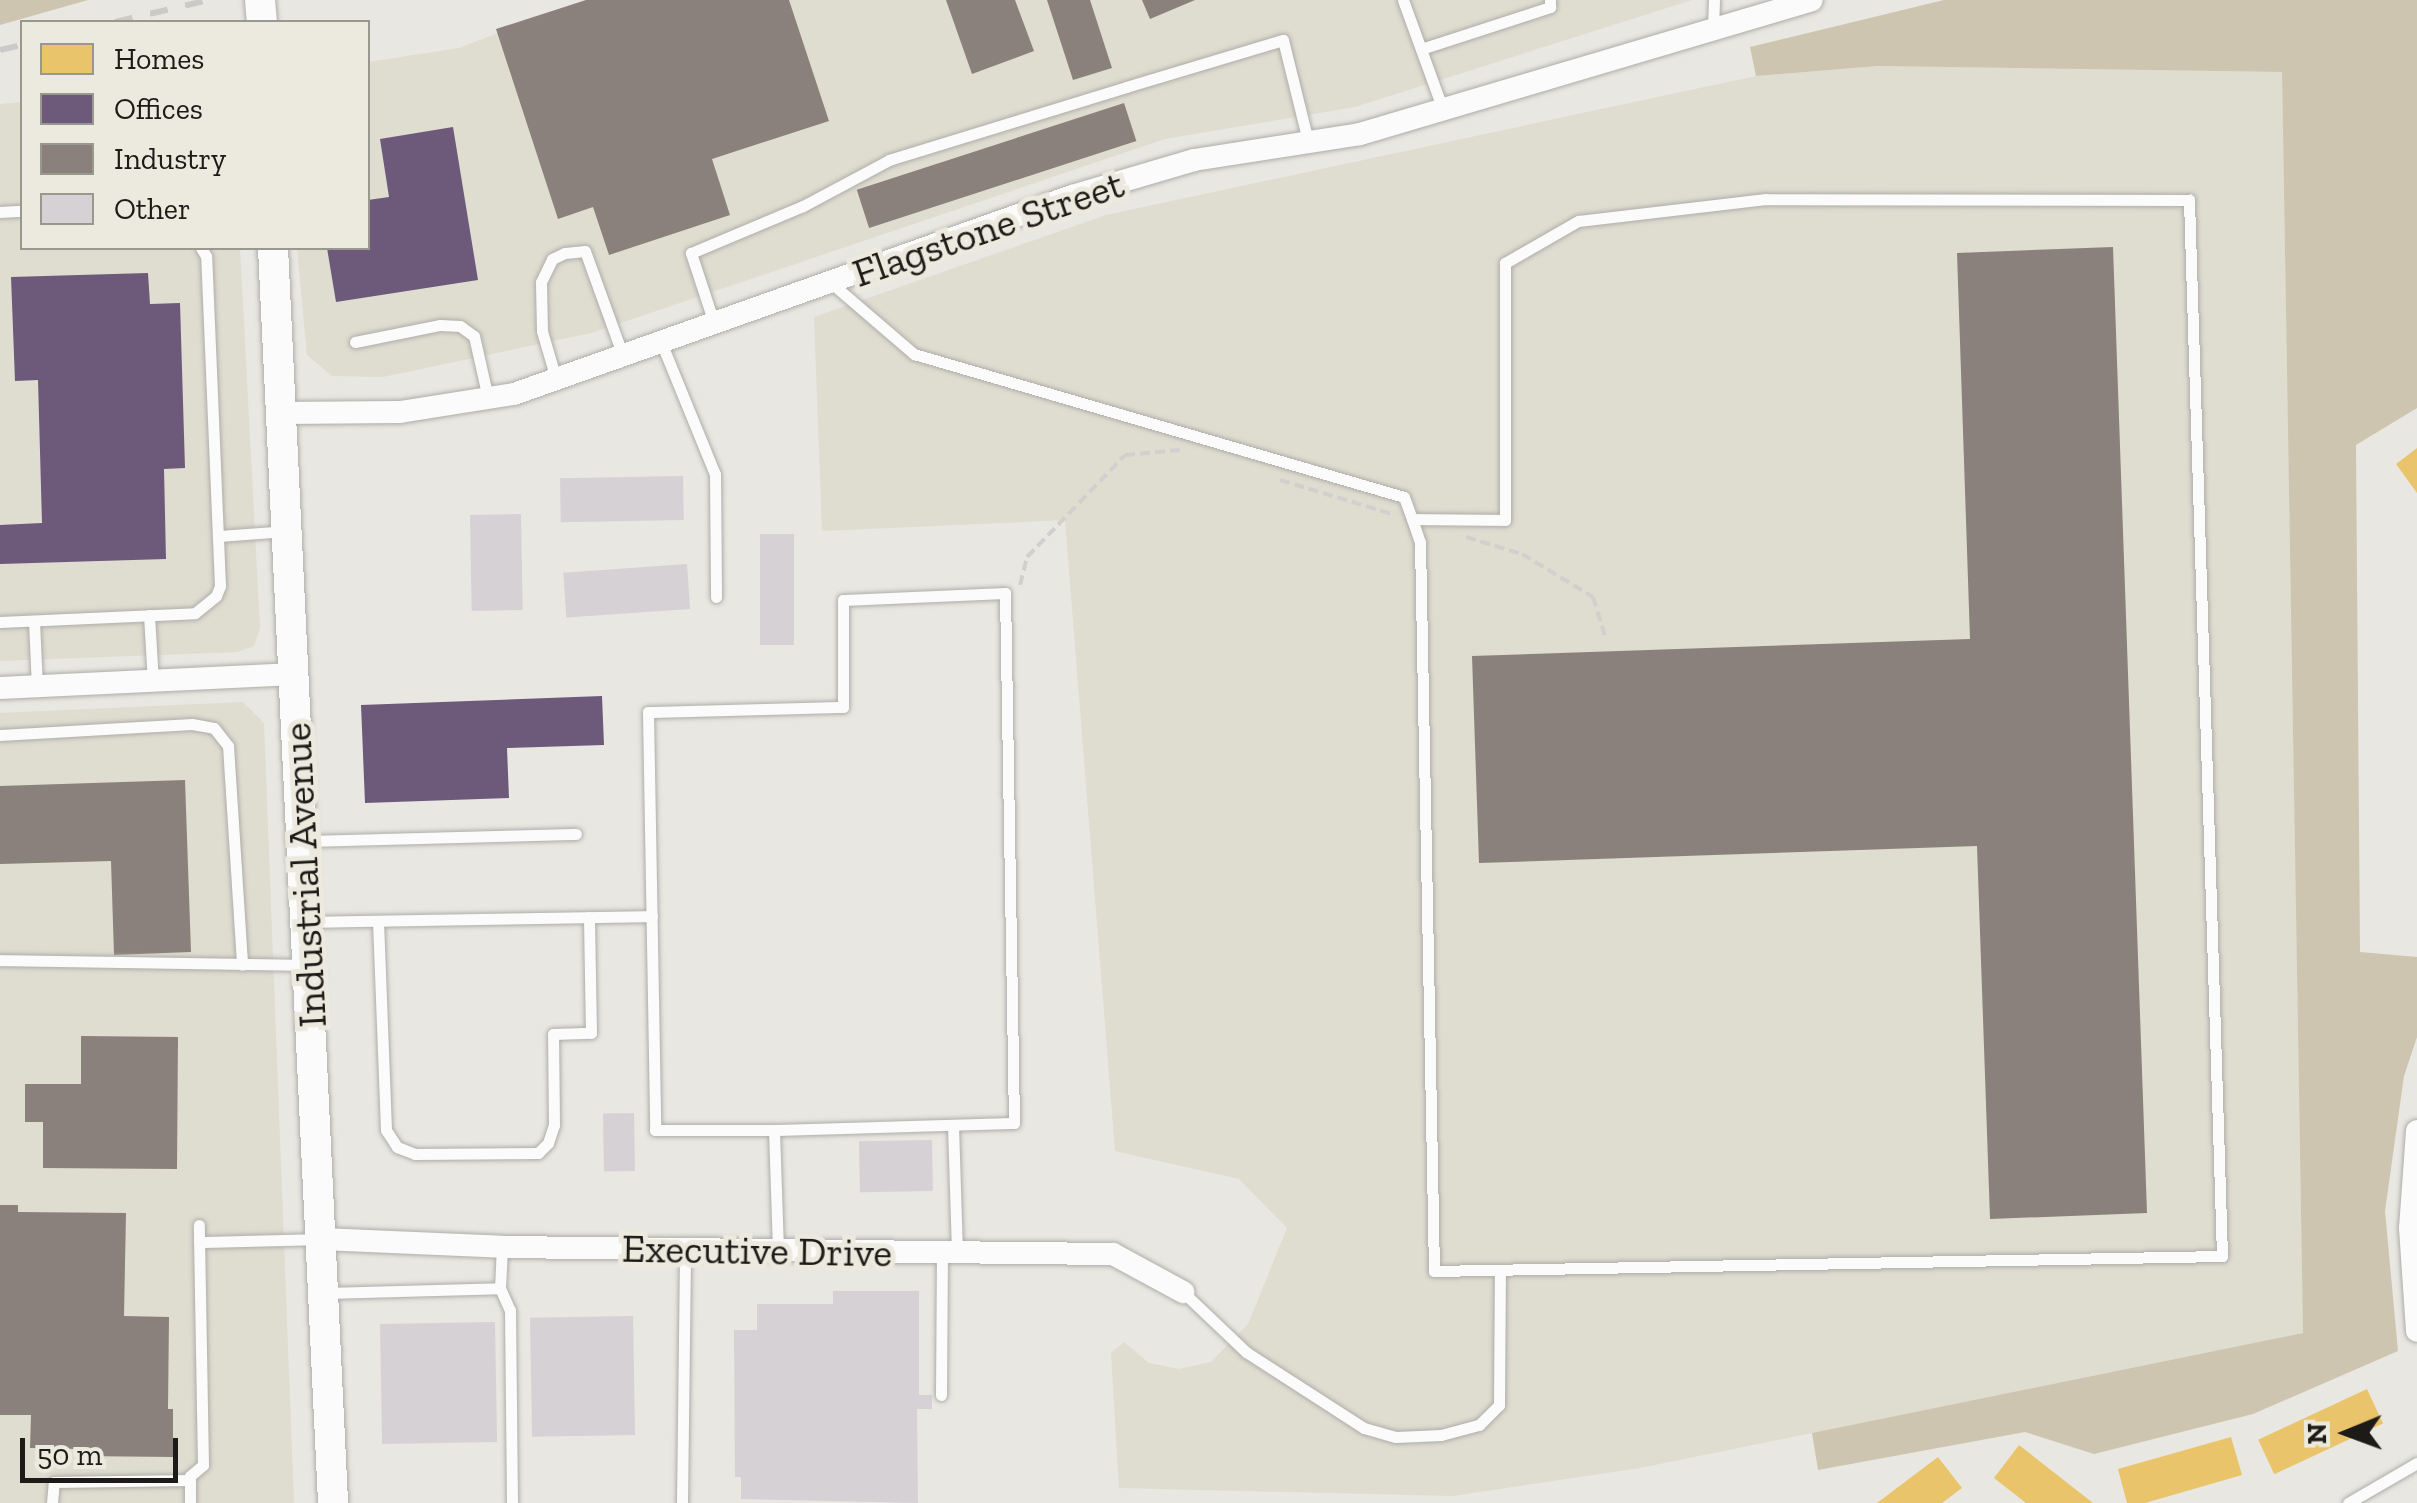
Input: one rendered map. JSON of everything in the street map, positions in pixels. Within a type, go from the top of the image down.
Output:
[{"type":"main road","name":"Industrial Avenue","points":[[273,250],[326,1293],[333,1503]]},
{"type":"street","name":"Flagstone Street","points":[[282,413],[400,412],[488,398],[556,379],[1072,196],[1177,165],[1360,134],[1812,0]]},
{"type":"street","points":[[0,688],[295,674]]},
{"type":"street","points":[[2417,1131],[2410,1228],[2417,1331]]},
{"type":"street","name":"Executive Drive","points":[[322,1239],[502,1248],[1114,1254],[1183,1292]]},
{"type":"lane","points":[[1403,0],[1443,110]]},
{"type":"lane","points":[[1421,48],[1550,7],[1550,0]]},
{"type":"lane","points":[[1704,32],[1714,0]]},
{"type":"lane","points":[[714,324],[691,253],[803,206],[889,160],[1283,40],[1308,141]]},
{"type":"lane","points":[[830,282],[914,354],[1404,497],[1410,519],[1420,542],[1434,1271],[2222,1256],[2190,200],[1766,199],[1578,220],[1505,263],[1505,520],[1410,519]]},
{"type":"lane","points":[[0,622],[149,615],[206,608],[220,586],[206,256],[202,250]]},
{"type":"lane","points":[[556,379],[542,331],[542,282],[552,259],[565,253],[585,251],[622,356]]},
{"type":"lane","points":[[355,342],[440,325],[460,326],[474,336],[488,398]]},
{"type":"lane","points":[[661,342],[716,474],[716,598]]},
{"type":"lane","points":[[218,536],[286,530]]},
{"type":"lane","points":[[1005,593],[1014,1123],[655,1130],[652,916],[648,712],[843,707],[843,600],[1005,593]]},
{"type":"lane","points":[[149,615],[153,682]]},
{"type":"lane","points":[[34,621],[37,687]]},
{"type":"lane","points":[[0,735],[192,724],[214,728],[228,746],[242,965]]},
{"type":"lane","points":[[303,841],[576,834]]},
{"type":"lane","points":[[306,922],[652,916]]},
{"type":"lane","points":[[378,921],[386,1130],[398,1147],[415,1154],[538,1153],[548,1143],[554,1124],[552,1034],[591,1033],[589,917]]},
{"type":"lane","points":[[0,960],[309,965]]},
{"type":"lane","points":[[941,1395],[953,1125]]},
{"type":"lane","points":[[774,1130],[778,1250]]},
{"type":"lane","points":[[190,1503],[190,1480],[203,1465],[198,1226]]},
{"type":"lane","points":[[199,1242],[322,1239]]},
{"type":"lane","points":[[502,1248],[500,1288],[510,1310],[512,1503]]},
{"type":"lane","points":[[682,1503],[685,1250]]},
{"type":"lane","points":[[1183,1292],[1246,1352],[1364,1428],[1396,1436],[1441,1435],[1479,1426],[1499,1405],[1500,1270]]},
{"type":"lane","points":[[326,1293],[500,1288]]},
{"type":"lane","points":[[2348,1503],[2417,1463]]},
{"type":"lane","points":[[52,1503],[54,1482],[190,1480]]},
{"type":"path","points":[[1020,585],[1028,556],[1124,455],[1183,450]]},
{"type":"path","points":[[1277,479],[1410,519]]},
{"type":"path","points":[[1466,537],[1522,554],[1592,597],[1606,636]]},
{"type":"shaded area","points":[[0,0],[88,0],[0,25]]},
{"type":"shaded area","points":[[585,0],[1692,0],[1355,107],[1165,139],[591,333],[383,377],[332,376],[307,355],[297,250],[370,250],[370,62],[459,48]]},
{"type":"shaded area","points":[[1944,0],[2417,0],[2417,408],[2356,445],[2360,952],[2417,957],[2417,1037],[2404,1076],[2385,1211],[2398,1351],[2253,1414],[2094,1454],[2025,1432],[1818,1470],[1812,1433],[2303,1333],[2282,72],[1878,66],[1756,76],[1750,47]]},
{"type":"shaded area","points":[[1878,66],[2282,72],[2303,1333],[1640,1468],[1453,1496],[1119,1488],[1111,1353],[1124,1342],[1149,1363],[1179,1369],[1211,1362],[1248,1324],[1287,1228],[1239,1179],[1115,1151],[1065,520],[822,531],[814,317],[1106,215],[1756,76]]},
{"type":"shaded area","points":[[20,102],[20,250],[240,250],[260,628],[254,646],[237,652],[0,661],[0,104]]},
{"type":"shaded area","points":[[243,702],[264,723],[294,1503],[0,1503],[0,713]]},
{"type":"building: Homes","points":[[2417,448],[2417,493],[2396,464]]},
{"type":"building: Homes","points":[[2367,1389],[2383,1423],[2274,1474],[2258,1440]]},
{"type":"building: Homes","points":[[2231,1437],[2242,1475],[2145,1503],[2127,1503],[2118,1469]]},
{"type":"building: Homes","points":[[2019,1445],[2093,1503],[2026,1503],[1994,1478]]},
{"type":"building: Homes","points":[[1938,1457],[1962,1488],[1942,1503],[1877,1503]]},
{"type":"building: Offices","points":[[453,127],[478,280],[336,302],[327,250],[370,250],[370,200],[389,197],[380,139]]},
{"type":"building: Offices","points":[[148,273],[150,304],[180,303],[185,468],[164,469],[166,559],[0,564],[0,525],[42,523],[38,380],[15,381],[11,277]]},
{"type":"building: Offices","points":[[602,696],[604,745],[507,748],[509,798],[365,803],[361,705]]},
{"type":"building: Industry","points":[[586,0],[789,0],[829,121],[712,159],[730,215],[609,255],[593,207],[558,219],[496,29]]},
{"type":"building: Industry","points":[[946,0],[1015,0],[1034,51],[972,74]]},
{"type":"building: Industry","points":[[1047,0],[1090,0],[1112,68],[1073,80]]},
{"type":"building: Industry","points":[[1142,0],[1195,0],[1150,19]]},
{"type":"building: Industry","points":[[1124,103],[1136,141],[869,228],[857,190]]},
{"type":"building: Industry","points":[[2113,247],[2147,1213],[1990,1219],[1977,846],[1479,863],[1472,656],[1970,639],[1957,253]]},
{"type":"building: Industry","points":[[185,780],[191,952],[114,955],[111,861],[0,864],[0,786]]},
{"type":"building: Industry","points":[[81,1036],[178,1037],[177,1169],[43,1168],[43,1122],[25,1122],[25,1084],[81,1084]]},
{"type":"building: Industry","points":[[0,1205],[18,1205],[18,1212],[126,1213],[124,1316],[169,1317],[168,1409],[173,1409],[173,1457],[78,1456],[78,1449],[30,1448],[31,1415],[0,1415]]},
{"type":"building: Other","points":[[683,476],[684,520],[561,522],[560,478]]},
{"type":"building: Other","points":[[521,514],[523,610],[472,611],[470,515]]},
{"type":"building: Other","points":[[760,534],[794,534],[794,645],[760,645]]},
{"type":"building: Other","points":[[687,564],[690,609],[566,618],[563,573]]},
{"type":"building: Other","points":[[634,1113],[635,1171],[604,1172],[603,1114]]},
{"type":"building: Other","points":[[932,1140],[933,1191],[860,1192],[859,1141]]},
{"type":"building: Other","points":[[833,1291],[919,1291],[919,1395],[932,1395],[932,1409],[917,1409],[918,1503],[741,1499],[741,1477],[735,1477],[734,1330],[757,1330],[757,1304],[833,1304]]},
{"type":"building: Other","points":[[633,1316],[635,1435],[532,1437],[530,1318]]},
{"type":"building: Other","points":[[495,1322],[497,1442],[382,1444],[380,1324]]},
{"type":"railway","points":[[124,20],[209,0]]},
{"type":"railway","points":[[0,50],[20,45]]}]
